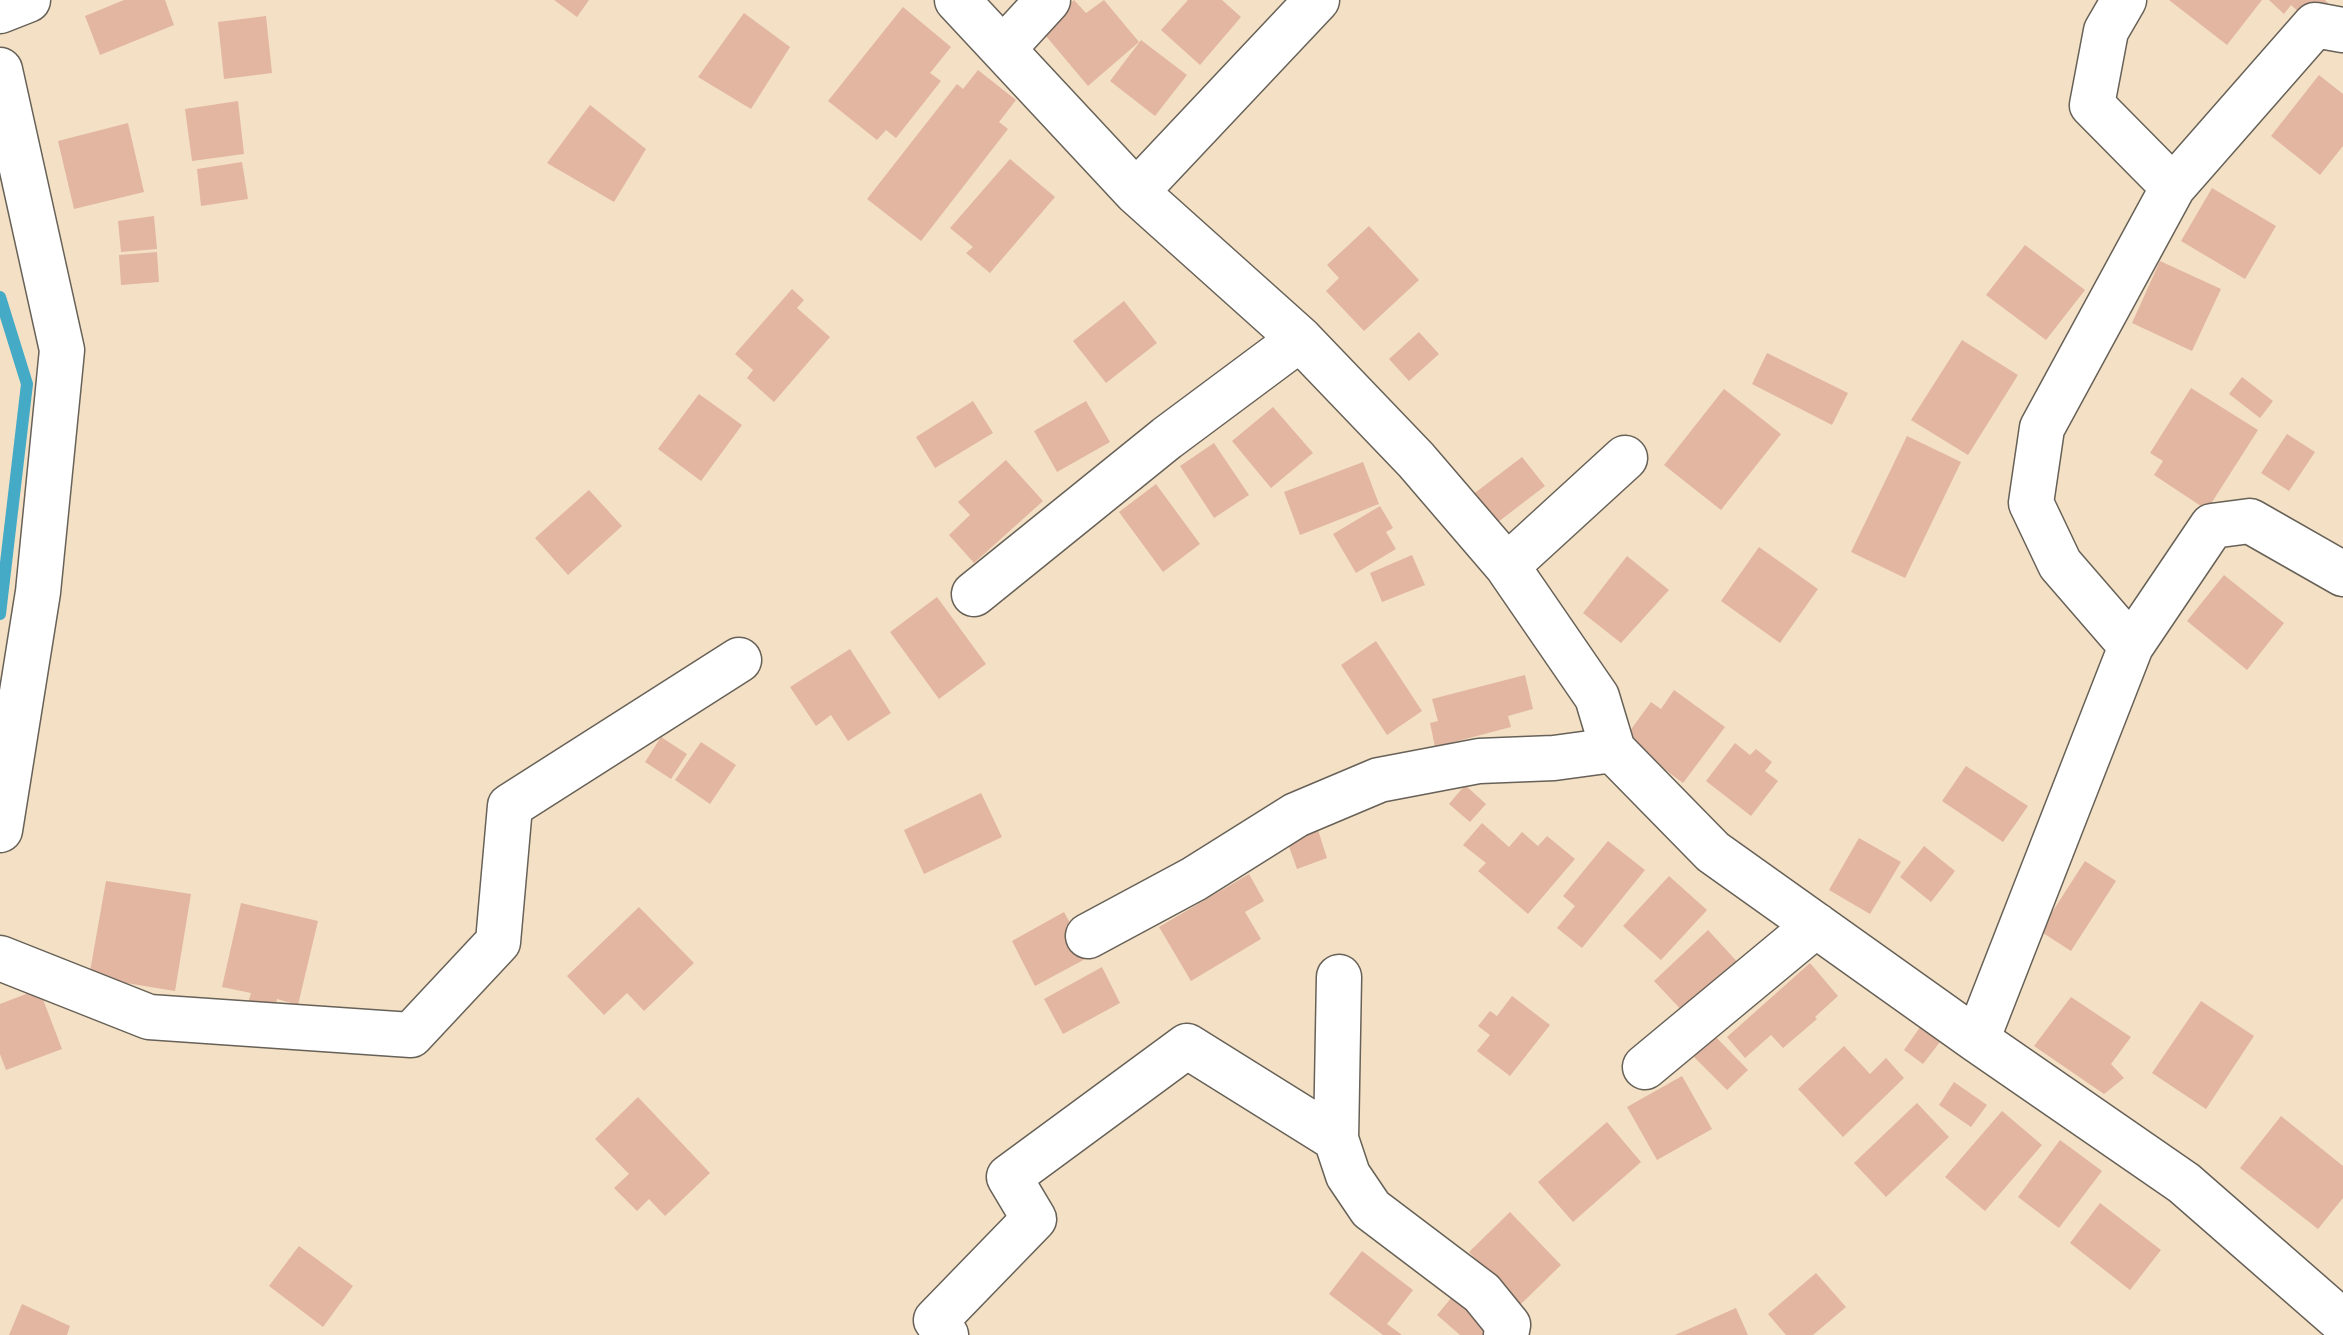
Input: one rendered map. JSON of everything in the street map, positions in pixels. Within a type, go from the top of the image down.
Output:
[{"type":"street","points":[[0,11],[28,0]]},
{"type":"street","points":[[957,0],[1136,192],[1300,339],[1416,460],[1507,566],[1597,697],[1613,750],[1713,852],[2184,1183],[2343,1322]]},
{"type":"street","points":[[1003,49],[1048,0]]},
{"type":"street","points":[[1136,192],[1317,0]]},
{"type":"street","points":[[2124,0],[2106,31],[2092,105],[2173,187]]},
{"type":"street","points":[[2131,646],[2060,564],[2031,503],[2042,428],[2173,187],[2315,25],[2343,30]]},
{"type":"street","points":[[0,70],[62,350],[38,592],[0,830]]},
{"type":"street","points":[[974,594],[1167,438],[1300,339]]},
{"type":"street","points":[[1507,566],[1625,458]]},
{"type":"street","points":[[1977,1040],[2131,646],[2212,526],[2250,521],[2343,574]]},
{"type":"street","points":[[0,958],[149,1017],[411,1035],[498,942],[510,806],[739,660]]},
{"type":"street","points":[[1088,936],[1194,879],[1296,815],[1379,780],[1479,761],[1554,758],[1613,750]]},
{"type":"street","points":[[1645,1067],[1816,925]]},
{"type":"street","points":[[1339,977],[1336,1139],[1348,1175],[1371,1209],[1482,1293],[1508,1325],[1506,1335]]},
{"type":"street","points":[[946,1335],[936,1320],[1034,1219],[1009,1177],[1187,1046],[1336,1139]]},
{"type":"building","points":[[124,0],[165,0],[174,25],[100,55],[85,16]]},
{"type":"building","points":[[554,0],[589,0],[577,17]]},
{"type":"building","points":[[1074,0],[1086,13],[1104,0],[1139,42],[1088,86],[1040,29]]},
{"type":"building","points":[[1188,0],[1222,0],[1241,17],[1200,65],[1161,30]]},
{"type":"building","points":[[2169,0],[2262,0],[2227,45]]},
{"type":"building","points":[[2269,0],[2325,0],[2328,3],[2311,23],[2291,5],[2284,14]]},
{"type":"building","points":[[903,7],[951,47],[930,73],[941,81],[896,138],[886,130],[877,140],[828,101]]},
{"type":"building","points":[[744,13],[790,47],[751,109],[698,77]]},
{"type":"building","points":[[266,16],[272,73],[224,79],[218,22]]},
{"type":"building","points":[[1141,40],[1187,75],[1155,116],[1110,81]]},
{"type":"building","points":[[978,70],[1016,100],[999,122],[1008,129],[921,241],[867,199],[957,84],[963,89]]},
{"type":"building","points":[[2319,75],[2343,94],[2343,146],[2320,175],[2271,136]]},
{"type":"building","points":[[238,101],[244,154],[192,161],[185,109]]},
{"type":"building","points":[[590,105],[646,149],[614,202],[547,163]]},
{"type":"building","points":[[128,123],[144,192],[74,209],[58,141]]},
{"type":"building","points":[[1010,159],[1055,197],[990,273],[966,253],[973,247],[950,228]]},
{"type":"building","points":[[242,162],[248,199],[201,206],[197,169]]},
{"type":"building","points":[[2212,188],[2276,226],[2245,279],[2181,241]]},
{"type":"building","points":[[154,216],[157,249],[121,252],[118,221]]},
{"type":"building","points":[[1369,226],[1419,280],[1364,331],[1326,291],[1339,278],[1327,265]]},
{"type":"building","points":[[2025,245],[2085,290],[2046,340],[1986,295]]},
{"type":"building","points":[[157,252],[159,282],[121,285],[119,255]]},
{"type":"building","points":[[2160,261],[2221,289],[2192,351],[2132,323]]},
{"type":"building","points":[[792,289],[804,300],[797,308],[830,337],[774,402],[747,378],[753,370],[735,354]]},
{"type":"building","points":[[1124,301],[1157,343],[1106,383],[1073,341]]},
{"type":"building","points":[[1419,332],[1439,354],[1409,381],[1389,359]]},
{"type":"building","points":[[1962,340],[2018,375],[1968,455],[1911,420]]},
{"type":"building","points":[[1767,353],[1848,393],[1832,425],[1752,384]]},
{"type":"building","points":[[2242,377],[2273,401],[2260,418],[2229,394]]},
{"type":"building","points":[[2191,388],[2258,430],[2207,510],[2154,475],[2163,461],[2150,453]]},
{"type":"building","points":[[1724,389],[1781,434],[1721,510],[1664,465]]},
{"type":"building","points":[[699,394],[742,425],[701,481],[658,449]]},
{"type":"building","points":[[973,401],[993,433],[935,468],[916,437]]},
{"type":"building","points":[[1086,401],[1110,442],[1057,472],[1034,431]]},
{"type":"building","points":[[1273,407],[1313,453],[1271,488],[1232,441]]},
{"type":"building","points":[[2287,434],[2315,452],[2289,491],[2261,473]]},
{"type":"building","points":[[1907,436],[1961,462],[1905,578],[1851,552]]},
{"type":"building","points":[[1214,443],[1249,495],[1214,518],[1180,466]]},
{"type":"building","points":[[1522,457],[1545,486],[1485,532],[1463,502]]},
{"type":"building","points":[[1006,460],[1043,501],[974,563],[949,535],[970,515],[958,502]]},
{"type":"building","points":[[1363,462],[1379,504],[1300,535],[1284,492]]},
{"type":"building","points":[[1156,484],[1200,544],[1163,572],[1119,512]]},
{"type":"building","points":[[589,490],[622,526],[568,575],[535,538]]},
{"type":"building","points":[[1380,506],[1393,528],[1386,532],[1396,549],[1356,573],[1333,534]]},
{"type":"building","points":[[1759,547],[1818,589],[1780,643],[1721,601]]},
{"type":"building","points":[[1412,555],[1425,585],[1382,602],[1370,573]]},
{"type":"building","points":[[1627,556],[1669,590],[1621,643],[1583,613]]},
{"type":"building","points":[[2224,575],[2284,623],[2247,670],[2187,621]]},
{"type":"building","points":[[937,597],[986,664],[939,699],[890,632]]},
{"type":"building","points":[[1376,641],[1422,711],[1387,735],[1341,665]]},
{"type":"building","points":[[850,649],[891,713],[848,741],[831,715],[816,726],[790,687]]},
{"type":"building","points":[[1525,675],[1533,709],[1508,716],[1511,727],[1435,747],[1430,723],[1438,721],[1432,699]]},
{"type":"building","points":[[1674,690],[1725,727],[1683,783],[1624,739],[1651,702],[1661,709]]},
{"type":"building","points":[[661,737],[687,754],[671,779],[645,762]]},
{"type":"building","points":[[701,742],[736,765],[710,804],[675,780]]},
{"type":"building","points":[[1735,743],[1750,755],[1756,749],[1772,762],[1765,771],[1778,781],[1751,816],[1706,781]]},
{"type":"building","points":[[1966,766],[2028,806],[2003,842],[1942,801]]},
{"type":"building","points":[[1465,785],[1486,804],[1470,822],[1449,804]]},
{"type":"building","points":[[981,793],[1002,837],[924,874],[904,830]]},
{"type":"building","points":[[1482,823],[1509,847],[1522,832],[1538,846],[1547,836],[1575,859],[1528,914],[1478,871],[1486,863],[1463,845]]},
{"type":"building","points":[[1317,827],[1327,858],[1297,869],[1286,838]]},
{"type":"building","points":[[1859,838],[1901,862],[1870,914],[1829,890]]},
{"type":"building","points":[[1608,841],[1645,870],[1582,948],[1557,928],[1575,906],[1563,896]]},
{"type":"building","points":[[1924,846],[1955,871],[1931,902],[1900,877]]},
{"type":"building","points":[[2085,861],[2116,881],[2071,951],[2040,931]]},
{"type":"building","points":[[1249,874],[1264,901],[1245,912],[1261,939],[1191,981],[1159,927]]},
{"type":"building","points":[[1669,876],[1707,910],[1661,960],[1623,926]]},
{"type":"building","points":[[106,881],[191,894],[175,991],[89,977]]},
{"type":"building","points":[[241,903],[318,921],[298,1005],[277,999],[275,1010],[248,1003],[251,993],[222,987]]},
{"type":"building","points":[[639,907],[694,963],[644,1011],[627,993],[604,1015],[567,976]]},
{"type":"building","points":[[1064,912],[1089,957],[1035,986],[1012,941]]},
{"type":"building","points":[[1708,930],[1742,967],[1688,1017],[1654,981]]},
{"type":"building","points":[[1810,963],[1838,996],[1783,1048],[1771,1035],[1745,1058],[1727,1037]]},
{"type":"building","points":[[1102,967],[1120,1003],[1063,1034],[1044,999]]},
{"type":"building","points":[[39,989],[62,1049],[6,1070],[0,1054],[0,1004]]},
{"type":"building","points":[[1512,996],[1550,1025],[1510,1076],[1477,1051],[1490,1035],[1478,1026],[1490,1011],[1497,1016]]},
{"type":"building","points":[[2071,997],[2131,1037],[2111,1064],[2124,1078],[2104,1094],[2034,1046]]},
{"type":"building","points":[[2201,1001],[2254,1036],[2206,1109],[2152,1073]]},
{"type":"building","points":[[1923,1023],[1943,1038],[1923,1064],[1904,1050]]},
{"type":"building","points":[[1709,1030],[1748,1070],[1727,1090],[1688,1051]]},
{"type":"building","points":[[1844,1046],[1870,1074],[1886,1058],[1904,1078],[1843,1137],[1798,1089]]},
{"type":"building","points":[[1682,1076],[1712,1129],[1657,1160],[1627,1107]]},
{"type":"building","points":[[1954,1082],[1987,1105],[1971,1127],[1939,1105]]},
{"type":"building","points":[[638,1097],[710,1173],[665,1216],[649,1199],[637,1211],[614,1188],[629,1174],[595,1139]]},
{"type":"building","points":[[1917,1103],[1949,1137],[1886,1197],[1854,1163]]},
{"type":"building","points":[[2002,1111],[2042,1145],[1985,1211],[1945,1177]]},
{"type":"building","points":[[2281,1116],[2343,1166],[2343,1198],[2318,1229],[2240,1168]]},
{"type":"building","points":[[1607,1122],[1641,1162],[1573,1222],[1538,1182]]},
{"type":"building","points":[[2060,1140],[2102,1171],[2059,1228],[2018,1197]]},
{"type":"building","points":[[2100,1203],[2161,1250],[2130,1290],[2070,1243]]},
{"type":"building","points":[[1510,1212],[1561,1265],[1520,1305],[1469,1252]]},
{"type":"building","points":[[299,1246],[353,1286],[323,1327],[269,1286]]},
{"type":"building","points":[[1362,1251],[1413,1290],[1387,1324],[1402,1335],[1383,1335],[1329,1294]]},
{"type":"building","points":[[1816,1273],[1846,1307],[1813,1335],[1786,1335],[1768,1314]]},
{"type":"building","points":[[1457,1291],[1494,1323],[1483,1335],[1460,1335],[1437,1315]]},
{"type":"building","points":[[22,1304],[70,1326],[67,1335],[9,1335]]},
{"type":"building","points":[[1736,1308],[1748,1335],[1675,1335]]},
{"type":"waterway","points":[[0,297],[27,384],[0,614]]}]
